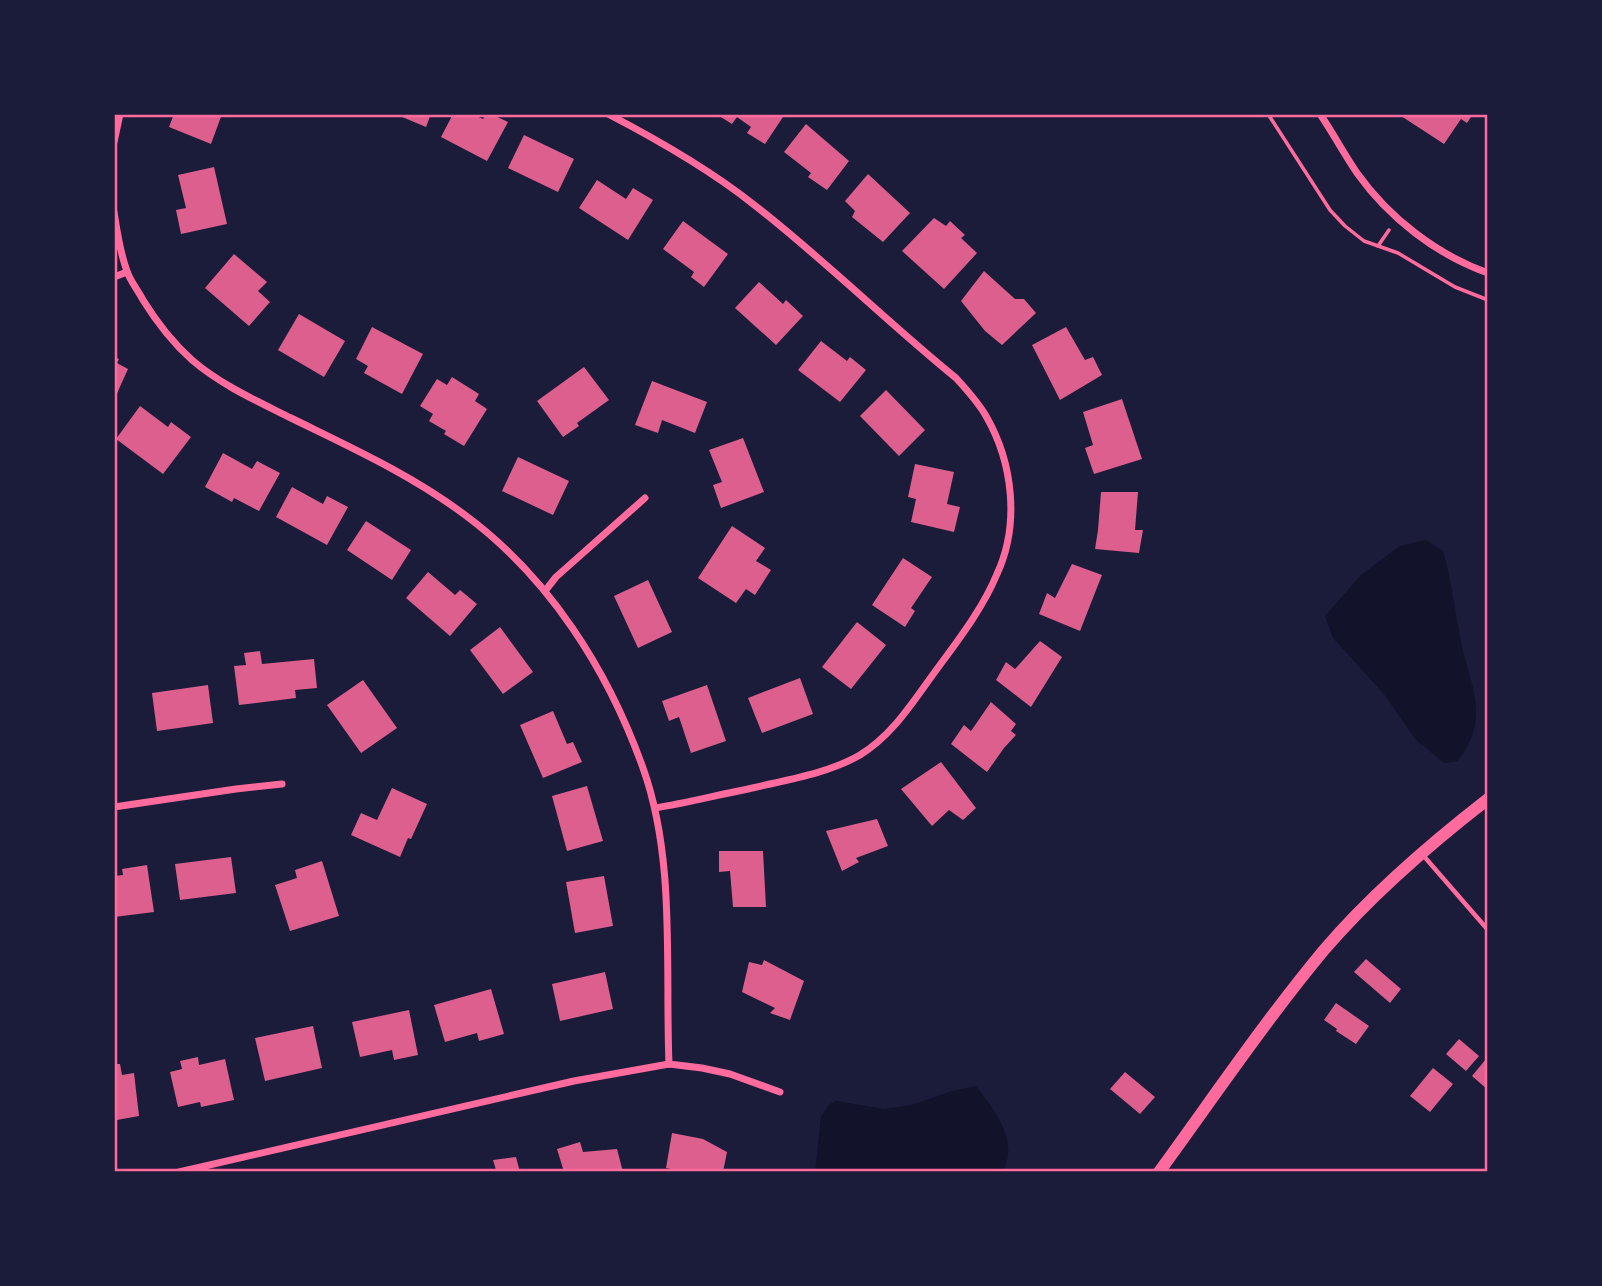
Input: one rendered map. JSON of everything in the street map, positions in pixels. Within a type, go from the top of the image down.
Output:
[{"type":"street","points":[[114,142],[120,114]]},
{"type":"street","points":[[608,114],[677,152],[753,204],[956,378],[985,415],[1004,459],[1010,488],[1008,541],[987,595],[898,723],[881,739],[859,755],[833,767],[654,808]]},
{"type":"street","points":[[1320,114],[1357,173],[1398,218],[1449,255],[1488,273]]},
{"type":"street","points":[[114,212],[127,272],[149,310],[190,359],[232,388],[384,464],[424,487],[475,523],[545,591],[582,643],[627,729],[643,769],[654,808],[667,923],[669,1064]]},
{"type":"street","points":[[114,277],[127,272]]},
{"type":"street","points":[[545,591],[556,577],[645,498]]},
{"type":"street","points":[[114,807],[282,784]]},
{"type":"street","points":[[1159,1172],[1282,1003],[1326,949],[1368,904],[1422,853],[1488,799]]},
{"type":"street","points":[[180,1172],[574,1081],[669,1064],[730,1074],[780,1092]]},
{"type":"lane","points":[[1422,853],[1488,930]]},
{"type":"path","points":[[1268,114],[1330,210],[1345,226],[1364,241],[1398,253],[1455,287],[1488,300]]},
{"type":"path","points":[[1378,246],[1398,218]]},
{"type":"shaded area","points":[[1426,540],[1443,551],[1476,707],[1474,729],[1465,751],[1458,761],[1444,763],[1415,739],[1384,694],[1333,638],[1325,616],[1361,575],[1400,546]]},
{"type":"shaded area","points":[[976,1086],[999,1119],[1006,1137],[1008,1156],[1003,1172],[815,1172],[821,1117],[828,1105],[836,1101],[884,1109],[911,1105]]},
{"type":"building","points":[[174,114],[222,114],[211,144],[169,127]]},
{"type":"building","points":[[395,114],[431,114],[426,127]]},
{"type":"building","points":[[453,114],[472,114],[483,119],[486,114],[491,114],[508,122],[487,161],[441,137]]},
{"type":"building","points":[[716,114],[785,114],[765,144],[747,133],[751,127],[737,117],[732,124]]},
{"type":"building","points":[[1398,114],[1473,114],[1467,123],[1461,119],[1444,144]]},
{"type":"building","points":[[806,124],[849,161],[827,190],[808,177],[811,173],[784,152]]},
{"type":"building","points":[[524,135],[574,159],[558,192],[508,168]]},
{"type":"building","points":[[214,167],[227,224],[181,234],[176,210],[186,208],[178,175]]},
{"type":"building","points":[[868,174],[910,213],[883,242],[852,217],[855,211],[845,201]]},
{"type":"building","points":[[597,180],[626,199],[633,188],[653,200],[628,240],[579,208]]},
{"type":"building","points":[[934,218],[946,226],[950,221],[965,235],[961,238],[977,253],[944,289],[902,251]]},
{"type":"building","points":[[683,221],[728,254],[704,287],[691,277],[694,272],[663,249]]},
{"type":"building","points":[[234,254],[267,282],[258,291],[270,302],[249,326],[205,288]]},
{"type":"building","points":[[984,271],[1015,299],[1024,299],[1036,313],[1002,345],[985,331],[961,301]]},
{"type":"building","points":[[759,282],[783,304],[786,300],[803,316],[776,345],[735,308]]},
{"type":"building","points":[[299,314],[345,341],[324,377],[278,350]]},
{"type":"building","points":[[372,327],[423,354],[402,394],[364,373],[368,366],[356,359]]},
{"type":"building","points":[[1066,327],[1085,360],[1093,357],[1102,375],[1060,400],[1032,345]]},
{"type":"building","points":[[821,341],[847,361],[850,357],[866,370],[840,402],[798,370]]},
{"type":"building","points":[[114,357],[119,359],[117,363],[128,369],[114,400]]},
{"type":"building","points":[[584,367],[609,400],[577,423],[579,426],[563,437],[537,401]]},
{"type":"building","points":[[452,377],[479,394],[475,401],[487,409],[464,446],[429,421],[433,414],[420,406],[437,379],[447,385]]},
{"type":"building","points":[[652,381],[707,402],[695,433],[662,420],[658,433],[635,425]]},
{"type":"building","points":[[886,390],[925,430],[899,456],[860,416]]},
{"type":"building","points":[[1122,399],[1142,459],[1094,474],[1085,448],[1093,445],[1083,412]]},
{"type":"building","points":[[140,406],[168,427],[171,422],[191,437],[163,474],[116,439]]},
{"type":"building","points":[[743,438],[764,492],[721,508],[713,485],[722,482],[709,450]]},
{"type":"building","points":[[223,453],[252,469],[257,461],[280,473],[259,511],[234,498],[232,502],[205,487]]},
{"type":"building","points":[[518,457],[569,481],[553,515],[502,491]]},
{"type":"building","points":[[915,464],[954,472],[947,504],[960,507],[954,532],[911,522],[916,499],[908,497]]},
{"type":"building","points":[[292,487],[323,504],[327,496],[348,507],[327,545],[276,517]]},
{"type":"building","points":[[1101,492],[1138,492],[1135,530],[1143,530],[1139,553],[1095,549]]},
{"type":"building","points":[[366,521],[411,550],[392,580],[347,550]]},
{"type":"building","points":[[732,526],[765,548],[756,561],[771,570],[755,595],[746,589],[736,603],[698,578]]},
{"type":"building","points":[[903,558],[932,577],[911,608],[915,611],[905,627],[872,605]]},
{"type":"building","points":[[1072,564],[1102,575],[1080,631],[1039,614],[1047,593],[1055,598]]},
{"type":"building","points":[[428,572],[455,595],[460,590],[477,604],[450,636],[406,598]]},
{"type":"building","points":[[648,580],[672,632],[638,648],[614,596]]},
{"type":"building","points":[[857,622],[886,645],[851,689],[822,667]]},
{"type":"building","points":[[500,627],[533,672],[503,694],[470,650]]},
{"type":"building","points":[[1040,641],[1062,657],[1031,707],[996,680],[1006,662],[1015,669]]},
{"type":"building","points":[[260,651],[262,664],[314,659],[317,688],[295,690],[296,698],[239,705],[234,666],[246,665],[244,653]]},
{"type":"building","points":[[800,678],[813,714],[762,733],[748,698]]},
{"type":"building","points":[[363,680],[397,728],[361,753],[327,705]]},
{"type":"building","points":[[208,685],[213,723],[157,731],[152,693]]},
{"type":"building","points":[[707,685],[726,741],[691,753],[679,717],[669,721],[662,701]]},
{"type":"building","points":[[991,702],[1016,724],[1011,731],[1016,735],[987,772],[951,744],[964,725],[971,731]]},
{"type":"building","points":[[553,711],[567,744],[573,742],[582,762],[543,778],[520,725]]},
{"type":"building","points":[[941,762],[976,808],[963,820],[949,810],[932,826],[901,789]]},
{"type":"building","points":[[587,786],[603,841],[567,851],[552,796]]},
{"type":"building","points":[[392,788],[427,804],[400,857],[351,835],[361,813],[377,820]]},
{"type":"building","points":[[877,819],[888,846],[856,858],[859,862],[842,871],[826,831]]},
{"type":"building","points":[[719,851],[763,851],[766,907],[733,907],[730,871],[719,872]]},
{"type":"building","points":[[231,857],[236,893],[180,900],[175,864]]},
{"type":"building","points":[[322,861],[339,916],[290,931],[275,885],[297,878],[295,870]]},
{"type":"building","points":[[147,865],[154,912],[114,917],[114,876],[123,875],[122,869]]},
{"type":"building","points":[[604,876],[613,926],[575,933],[566,882]]},
{"type":"building","points":[[1366,959],[1401,989],[1390,1003],[1354,972]]},
{"type":"building","points":[[764,960],[804,981],[790,1020],[770,1013],[775,1008],[742,992],[749,962],[762,965]]},
{"type":"building","points":[[605,972],[613,1009],[560,1021],[552,984]]},
{"type":"building","points":[[491,989],[504,1034],[479,1041],[477,1033],[445,1042],[434,1005]]},
{"type":"building","points":[[1336,1003],[1369,1026],[1356,1044],[1324,1020]]},
{"type":"building","points":[[409,1010],[418,1055],[394,1060],[392,1050],[360,1057],[352,1022]]},
{"type":"building","points":[[313,1026],[322,1068],[265,1081],[255,1038]]},
{"type":"building","points":[[1459,1039],[1479,1056],[1466,1071],[1446,1054]]},
{"type":"building","points":[[198,1057],[199,1065],[225,1059],[234,1100],[201,1107],[200,1102],[178,1107],[170,1072],[182,1069],[180,1061]]},
{"type":"building","points":[[1486,1059],[1488,1060],[1488,1090],[1472,1076]]},
{"type":"building","points":[[114,1064],[120,1064],[122,1075],[134,1073],[139,1116],[117,1120],[116,1111],[114,1112]]},
{"type":"building","points":[[1433,1068],[1453,1084],[1430,1112],[1410,1096]]},
{"type":"building","points":[[1125,1072],[1155,1097],[1140,1114],[1110,1089]]},
{"type":"building","points":[[672,1133],[703,1139],[727,1152],[723,1172],[684,1172],[666,1168]]},
{"type":"building","points":[[580,1142],[583,1152],[617,1149],[623,1172],[564,1172],[557,1149]]},
{"type":"building","points":[[516,1157],[520,1172],[490,1172],[496,1170],[493,1160]]}]
